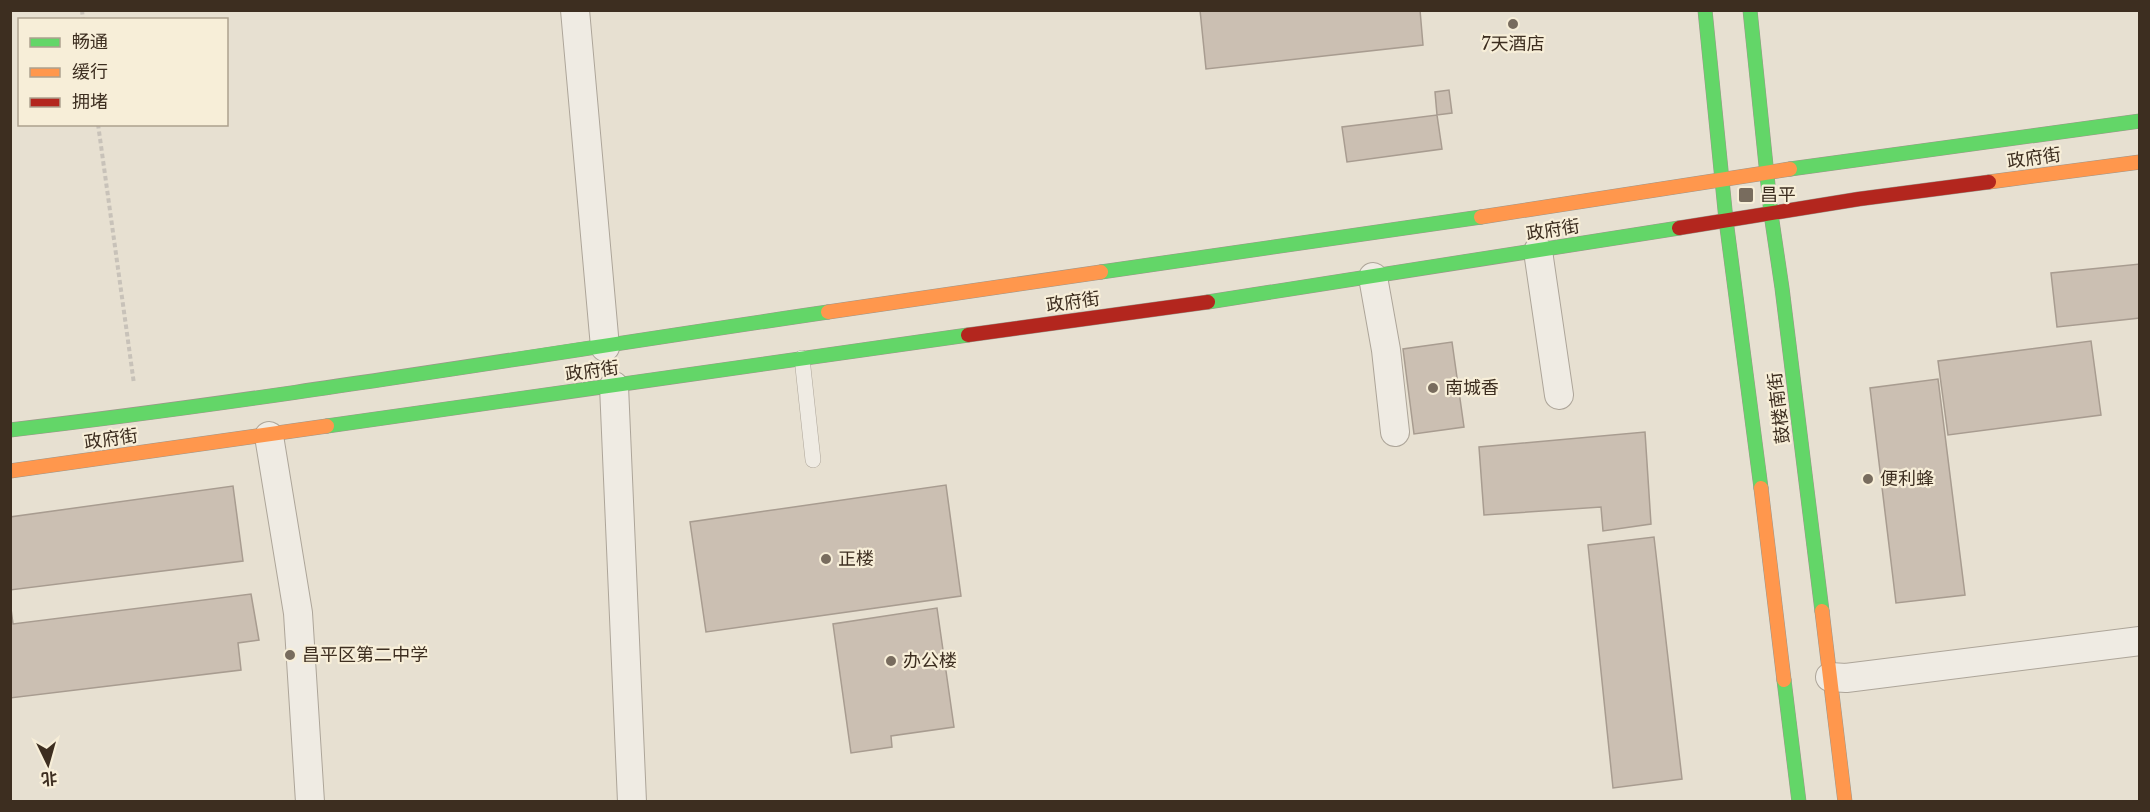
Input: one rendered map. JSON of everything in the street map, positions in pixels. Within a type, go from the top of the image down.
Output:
[{"type":"main road","points":[[1705,10],[1722,180]]},
{"type":"main road","name":"鼓楼南街","points":[[1750,10],[1766,173],[1845,801]]},
{"type":"main road","name":"政府街","points":[[10,430],[138,415],[605,347],[1864,157],[2139,121]]},
{"type":"main road","name":"政府街","points":[[10,471],[1279,292],[1879,196],[2139,162]]},
{"type":"main road","name":"鼓楼南街","points":[[1722,180],[1799,801]]},
{"type":"street","points":[[575,10],[605,347]]},
{"type":"street","points":[[1538,251],[1559,395]]},
{"type":"street","points":[[1373,277],[1386,350],[1395,432]]},
{"type":"street","points":[[614,386],[632,801]]},
{"type":"street","points":[[269,436],[298,613],[310,801]]},
{"type":"street","points":[[1830,677],[1846,678],[2139,641]]},
{"type":"lane","points":[[802,358],[813,460]]},
{"type":"path","points":[[98,126],[138,415]]},
{"type":"building","points":[[1200,10],[1420,10],[1423,45],[1206,69]]},
{"type":"building","points":[[1449,90],[1452,113],[1437,115],[1435,92]]},
{"type":"building","points":[[1437,115],[1442,149],[1347,162],[1342,127]]},
{"type":"building","points":[[2140,264],[2140,318],[2057,327],[2051,273]]},
{"type":"building","points":[[2091,341],[2101,415],[1948,435],[1938,361]]},
{"type":"building","name":"南城香","points":[[1452,342],[1464,427],[1414,434],[1403,349]]},
{"type":"building","points":[[1938,379],[1965,595],[1896,603],[1870,388]]},
{"type":"building","points":[[1645,432],[1651,524],[1603,531],[1601,507],[1484,515],[1479,447]]},
{"type":"building","name":"正楼","points":[[946,485],[961,596],[706,632],[690,522]]},
{"type":"building","points":[[233,486],[243,561],[10,590],[10,517]]},
{"type":"building","points":[[1654,537],[1682,779],[1613,788],[1588,545]]},
{"type":"building","points":[[251,594],[259,640],[238,643],[241,670],[10,698],[10,601],[13,624]]},
{"type":"building","name":"办公楼","points":[[937,608],[954,727],[891,736],[892,747],[851,753],[833,624]]},
{"type":"traffic: fast","points":[[1705,10],[1726,220],[1761,488]]},
{"type":"traffic: fast","points":[[1750,10],[1771,214],[1822,611]]},
{"type":"traffic: fast","points":[[1790,169],[2140,121]]},
{"type":"traffic: fast","points":[[1101,272],[1481,217]]},
{"type":"traffic: fast","points":[[1208,302],[1679,228]]},
{"type":"traffic: fast","points":[[10,430],[317,389],[828,312]]},
{"type":"traffic: fast","points":[[327,426],[968,335]]},
{"type":"traffic: fast","points":[[1784,680],[1799,802]]},
{"type":"traffic: slow","points":[[1989,182],[2140,162]]},
{"type":"traffic: slow","points":[[1481,217],[1790,169]]},
{"type":"traffic: slow","points":[[828,312],[1101,272]]},
{"type":"traffic: slow","points":[[10,471],[327,426]]},
{"type":"traffic: slow","points":[[1761,488],[1784,680]]},
{"type":"traffic: slow","points":[[1822,611],[1845,802]]},
{"type":"traffic: jam","points":[[1679,228],[1859,199],[1989,182]]},
{"type":"traffic: jam","points":[[968,335],[1208,302]]},
{"type":"place","name":"7天酒店","points":[[1513,24]]},
{"type":"place","name":"昌平","points":[[1746,195]]},
{"type":"place","name":"南城香","points":[[1433,388]]},
{"type":"place","name":"便利蜂","points":[[1868,479]]},
{"type":"place","name":"正楼","points":[[826,559]]},
{"type":"place","name":"昌平区第二中学","points":[[290,655]]},
{"type":"place","name":"办公楼","points":[[891,661]]}]
